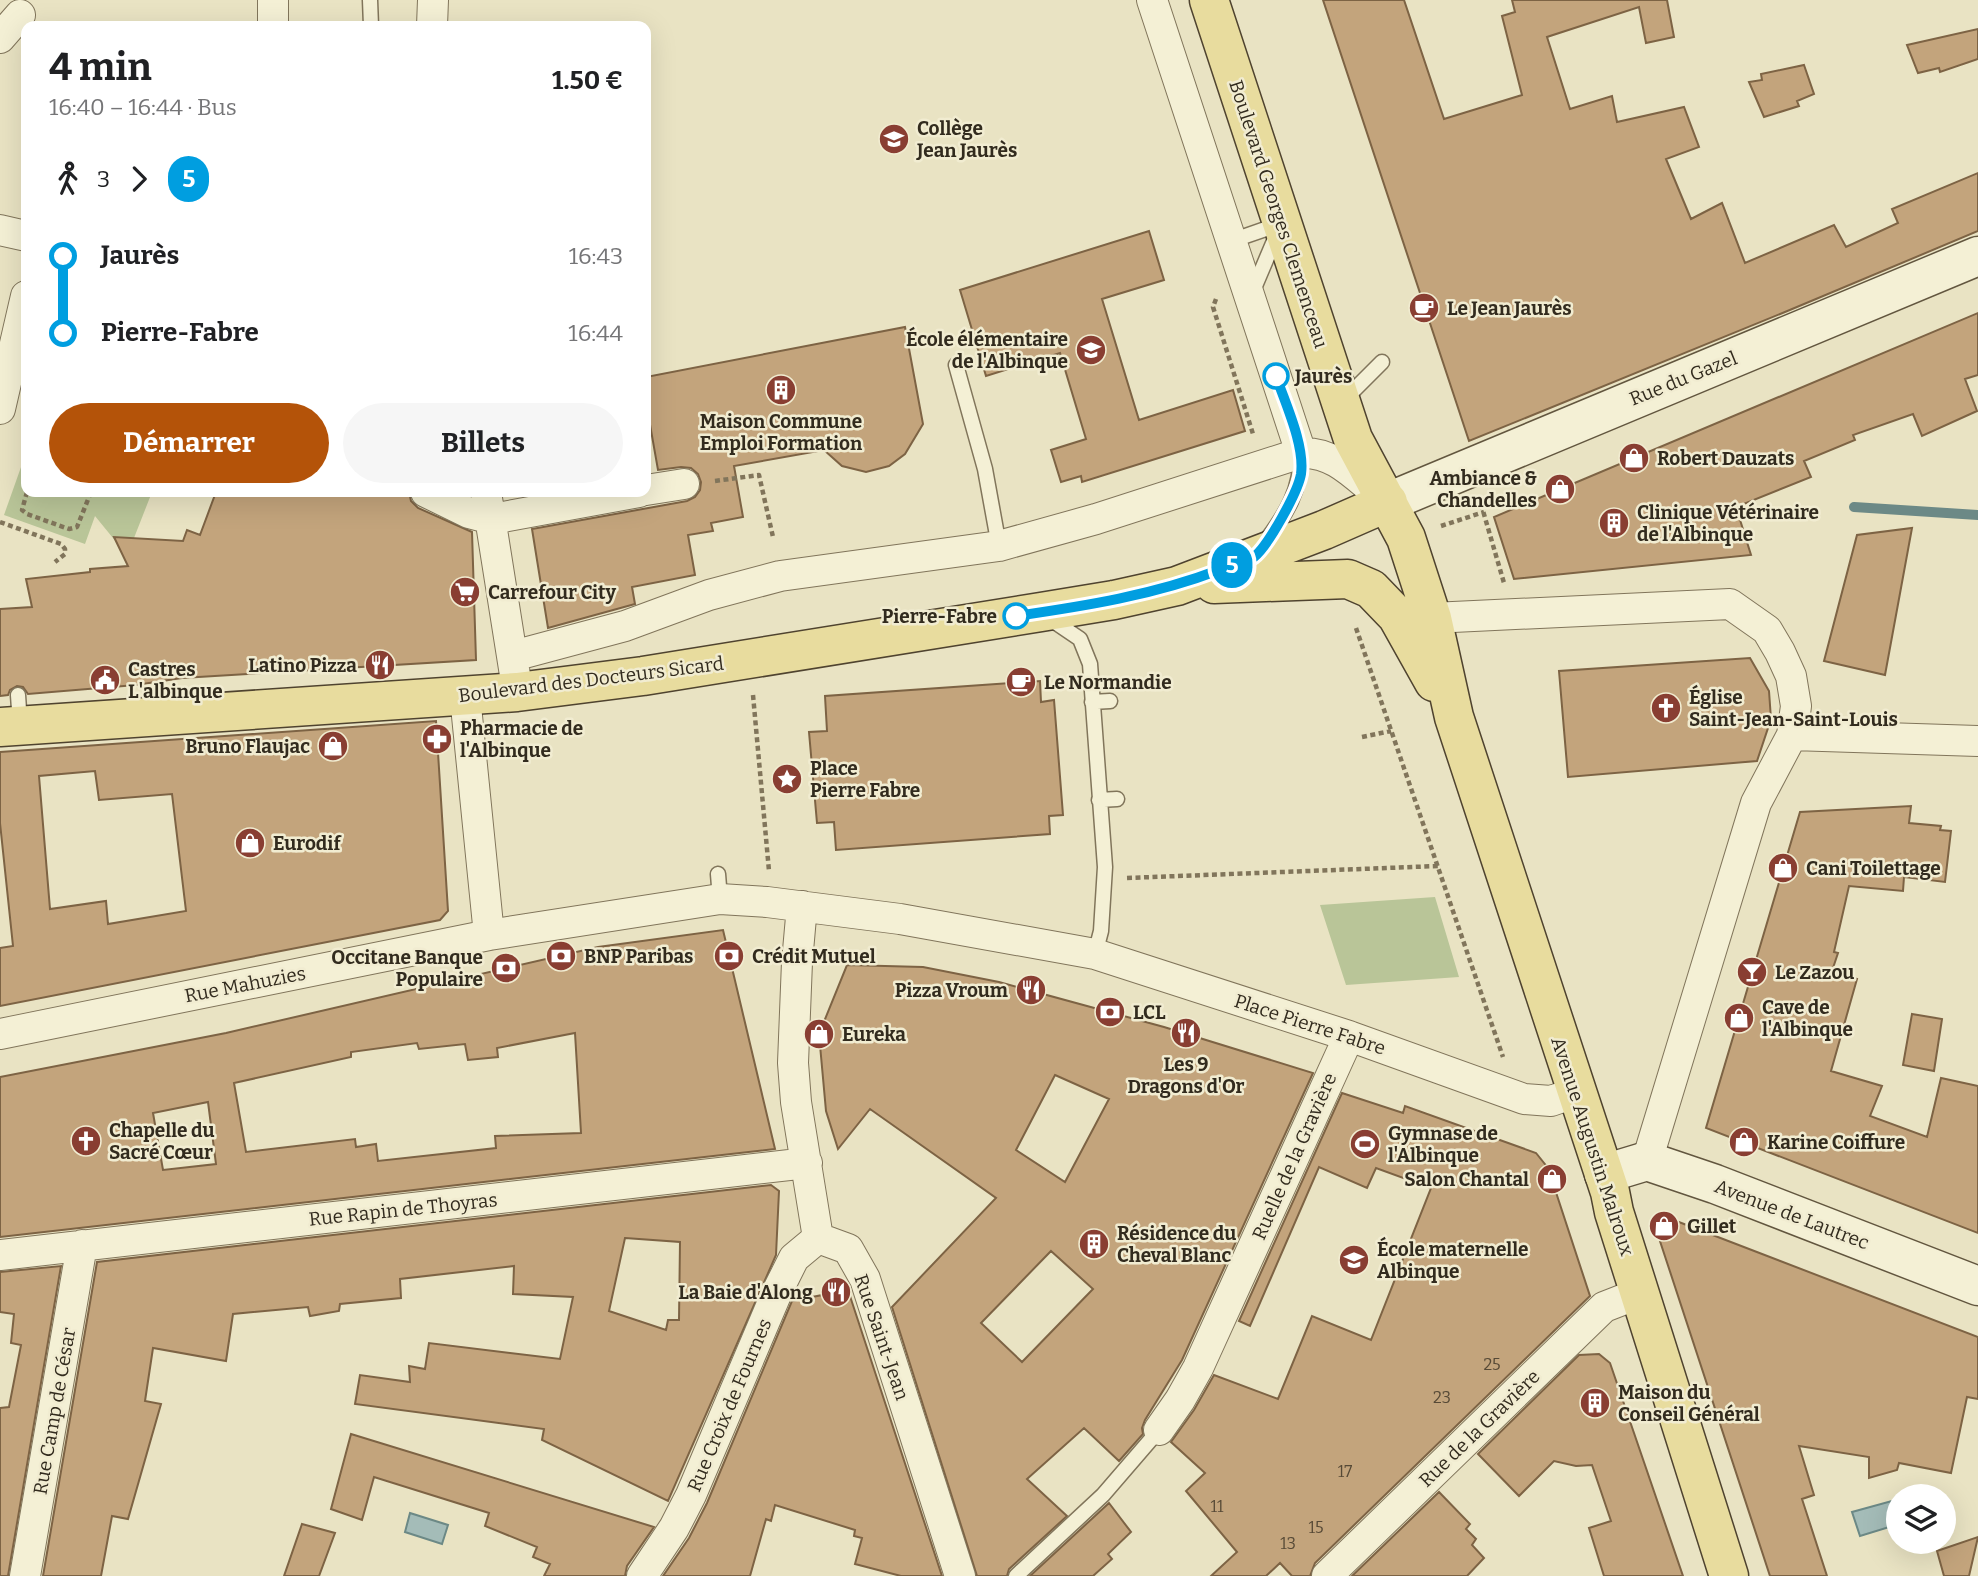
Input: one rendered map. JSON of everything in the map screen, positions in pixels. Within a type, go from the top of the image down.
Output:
[{"type":"main road","name":"Boulevard Georges Clemenceau","points":[[1209,0],[1353,439],[1406,538],[1432,618],[1454,717]]},
{"type":"main road","name":"Boulevard des Docteurs Sicard","points":[[13,716],[465,696],[515,674],[643,676],[1114,600],[1177,586],[1388,502]]},
{"type":"main road","name":"Boulevard des Docteurs Sicard","points":[[1177,586],[1348,579],[1371,589],[1398,616],[1454,717]]},
{"type":"main road","name":"Avenue Augustin Malroux","points":[[1454,717],[1604,1174],[1729,1576]]},
{"type":"street","points":[[273,0],[273,21]]},
{"type":"street","points":[[432,21],[433,0]]},
{"type":"street","points":[[1152,0],[1301,453]]},
{"type":"street","points":[[0,38],[22,8]]},
{"type":"street","points":[[0,230],[21,235]]},
{"type":"street","name":"Rue du Gazel","points":[[1388,502],[1978,256]]},
{"type":"street","points":[[0,409],[21,332]]},
{"type":"street","points":[[489,505],[515,674],[625,626],[709,596],[769,579],[999,545],[1096,519],[1301,453],[1316,452],[1328,456],[1388,502]]},
{"type":"street","points":[[651,490],[684,484]]},
{"type":"street","points":[[436,497],[469,513],[489,505],[581,497]]},
{"type":"street","points":[[1432,618],[1730,604],[1767,630],[1791,676],[1796,706],[1792,735],[1756,803],[1647,1161],[1604,1174]]},
{"type":"street","points":[[465,696],[489,935]]},
{"type":"street","points":[[1792,735],[1978,741]]},
{"type":"street","name":"Place Pierre Fabre","points":[[489,935],[719,886],[768,891],[802,906],[900,919],[1095,954],[1349,1036],[1524,1099],[1551,1101],[1577,1092]]},
{"type":"street","points":[[802,906],[793,1063],[796,1102],[818,1238]]},
{"type":"street","name":"Rue Mahuzies","points":[[0,1034],[489,935]]},
{"type":"street","name":"Ruelle de la Gravière","points":[[1159,1430],[1198,1368],[1349,1036]]},
{"type":"street","name":"Avenue de Lautrec","points":[[1647,1161],[1714,1184],[1978,1286]]},
{"type":"street","name":"Rue Rapin de Thoyras","points":[[0,1255],[807,1163]]},
{"type":"street","name":"Rue Croix de Fournes","points":[[642,1576],[674,1528],[691,1495],[794,1258],[818,1238]]},
{"type":"street","name":"Rue Saint-Jean","points":[[818,1238],[848,1249],[865,1279],[960,1576]]},
{"type":"street","name":"Rue Camp de César","points":[[25,1576],[82,1245]]},
{"type":"street","name":"Rue de la Gravière","points":[[1326,1576],[1604,1307],[1640,1293]]},
{"type":"lane","points":[[370,0],[371,21]]},
{"type":"lane","points":[[1231,241],[1282,223]]},
{"type":"lane","points":[[1250,297],[1282,223]]},
{"type":"lane","points":[[1340,403],[1382,362]]},
{"type":"lane","points":[[956,365],[985,469],[999,545]]},
{"type":"lane","points":[[1254,557],[1281,521],[1292,500],[1301,474],[1301,453]]},
{"type":"lane","points":[[1041,612],[1080,639],[1090,664],[1104,879],[1101,931],[1095,954]]},
{"type":"lane","points":[[1093,702],[1110,701]]},
{"type":"lane","points":[[1099,800],[1117,799]]},
{"type":"lane","name":"Ruelle de la Gravière","points":[[1016,1576],[1103,1495],[1159,1430]]},
{"type":"path","points":[[684,484],[759,475],[773,537]]},
{"type":"path","points":[[26,497],[22,510],[27,514],[69,529],[77,527],[89,497]]},
{"type":"path","points":[[1480,502],[1504,583]]},
{"type":"path","points":[[1434,528],[1484,512]]},
{"type":"path","points":[[0,522],[61,544],[65,554],[55,562]]},
{"type":"path","points":[[1355,627],[1504,1058]]},
{"type":"path","points":[[753,691],[769,867],[768,891]]},
{"type":"path","points":[[1362,737],[1391,731]]},
{"type":"path","points":[[1104,879],[1438,866]]},
{"type":"green space","points":[[21,467],[21,497],[150,497],[134,538],[125,537],[117,543],[95,516],[85,544],[4,515]]},
{"type":"green space","points":[[1435,897],[1459,977],[1346,985],[1320,905]]},
{"type":"water","points":[[1886,1503],[1886,1528],[1860,1536],[1852,1512]]},
{"type":"water","points":[[410,1513],[448,1525],[442,1544],[405,1532]]},
{"type":"building","points":[[1323,0],[1404,0],[1444,119],[1522,95],[1502,16],[1515,12],[1512,0],[1667,0],[1674,37],[1646,43],[1639,7],[1547,37],[1570,109],[1612,96],[1617,122],[1684,107],[1699,147],[1666,159],[1691,219],[1722,203],[1745,263],[1834,225],[1846,247],[1898,223],[1892,209],[1978,173],[1978,231],[1469,441]]},
{"type":"building","points":[[1978,29],[1978,59],[1940,72],[1939,68],[1918,73],[1907,45]]},
{"type":"building","points":[[1804,65],[1814,94],[1797,101],[1799,106],[1764,117],[1749,82],[1762,80],[1761,74]]},
{"type":"building","points":[[1149,231],[1164,280],[1102,299],[1139,420],[1233,390],[1245,431],[1082,482],[1081,476],[1061,482],[1051,450],[1086,439],[1060,353],[986,376],[960,290]]},
{"type":"building","points":[[1978,313],[1978,375],[1965,379],[1977,411],[1922,436],[1913,414],[1853,435],[1855,440],[1804,461],[1811,477],[1736,507],[1751,555],[1514,579],[1494,517]]},
{"type":"building","name":"Maison Commune Emploi Formation","points":[[905,327],[923,424],[905,454],[889,466],[866,472],[842,466],[824,450],[734,466],[743,517],[711,523],[713,531],[688,535],[695,575],[632,587],[635,604],[548,628],[532,529],[687,501],[695,497],[700,490],[698,474],[691,468],[658,470],[651,430],[651,376]]},
{"type":"building","points":[[214,497],[410,497],[418,508],[472,532],[476,660],[182,678],[136,685],[28,694],[23,687],[17,686],[10,690],[8,695],[0,696],[0,609],[32,607],[26,579],[128,566],[114,537],[183,541],[187,530],[200,535]]},
{"type":"building","points":[[1912,528],[1885,675],[1824,661],[1857,535]]},
{"type":"building","name":"Église Saint-Jean-Saint-Louis","points":[[1750,658],[1769,691],[1771,719],[1757,761],[1568,777],[1559,671]]},
{"type":"building","points":[[1040,681],[1041,702],[1054,700],[1063,815],[1049,816],[1050,834],[836,850],[834,822],[817,823],[809,732],[827,731],[825,696]]},
{"type":"building","points":[[436,721],[448,911],[440,920],[0,1006],[0,948],[13,946],[0,823],[0,752]],"holes":[[[95,771],[99,800],[172,794],[186,911],[108,924],[106,901],[50,909],[39,776]]]},
{"type":"building","points":[[1911,806],[1909,823],[1941,826],[1940,830],[1951,831],[1945,882],[1904,877],[1903,891],[1849,886],[1834,952],[1838,953],[1832,971],[1857,979],[1831,1071],[1882,1086],[1870,1116],[1927,1137],[1941,1078],[1978,1086],[1978,1233],[1706,1128],[1800,812]]},
{"type":"building","points":[[723,930],[775,1149],[0,1237],[0,1077],[226,1033],[598,947]],"holes":[[[575,1033],[581,1133],[495,1136],[496,1148],[378,1161],[376,1144],[356,1147],[355,1139],[246,1152],[234,1083],[351,1057],[351,1052],[417,1043],[419,1049],[465,1044],[468,1060],[498,1057],[497,1048]],[[208,1102],[216,1164],[163,1170],[153,1113]]]},
{"type":"building","points":[[847,965],[923,967],[999,982],[1164,1027],[1313,1073],[1182,1360],[1145,1420],[1143,1434],[1119,1461],[1084,1428],[1027,1479],[1067,1516],[1009,1569],[1007,1576],[977,1576],[892,1307],[996,1198],[870,1109],[838,1149],[826,1111],[819,1034]],"holes":[[[1055,1075],[1109,1099],[1065,1182],[1016,1150]],[[1051,1251],[1093,1289],[1022,1362],[981,1323]]]},
{"type":"building","points":[[1912,1014],[1942,1019],[1934,1071],[1903,1065]]},
{"type":"building","points":[[1342,1093],[1403,1113],[1405,1106],[1536,1153],[1548,1168],[1590,1296],[1315,1563],[1310,1576],[1292,1576],[1280,1563],[1266,1576],[1211,1576],[1237,1552],[1186,1491],[1205,1473],[1171,1442],[1214,1375],[1278,1399],[1312,1316],[1371,1340],[1431,1188],[1376,1168],[1367,1188],[1319,1167],[1250,1326],[1239,1321]]},
{"type":"building","points":[[771,1185],[779,1191],[776,1255],[668,1501],[542,1440],[544,1429],[355,1404],[360,1375],[410,1382],[409,1366],[425,1369],[429,1343],[560,1359],[573,1297],[513,1294],[514,1266],[400,1279],[401,1298],[340,1304],[339,1311],[310,1316],[308,1307],[233,1314],[226,1361],[153,1348],[145,1401],[161,1404],[128,1519],[112,1516],[101,1576],[43,1576],[97,1262]],"holes":[[[625,1238],[680,1242],[679,1320],[668,1320],[666,1330],[609,1311]]]},
{"type":"building","points":[[1671,1219],[1978,1337],[1978,1399],[1967,1397],[1951,1473],[1899,1463],[1897,1470],[1869,1478],[1869,1457],[1799,1446],[1814,1495],[1802,1499],[1827,1576],[1770,1576],[1657,1232]]},
{"type":"building","points":[[61,1266],[8,1576],[0,1576],[0,1408],[9,1407],[21,1345],[11,1343],[14,1314],[0,1312],[0,1272]]},
{"type":"building","points":[[848,1290],[942,1576],[901,1576],[855,1564],[862,1538],[854,1536],[855,1530],[775,1505],[771,1521],[766,1519],[750,1576],[663,1576],[689,1538],[707,1503],[792,1301]]},
{"type":"building","points":[[1599,1354],[1610,1363],[1683,1576],[1604,1576],[1589,1528],[1611,1521],[1592,1465],[1576,1466],[1554,1461],[1519,1496],[1478,1454],[1579,1355]]},
{"type":"building","points":[[351,1434],[654,1527],[627,1566],[625,1576],[544,1576],[550,1564],[533,1557],[537,1547],[485,1526],[489,1513],[374,1477],[362,1520],[331,1509]]},
{"type":"building","points":[[1439,1492],[1470,1524],[1466,1529],[1476,1539],[1472,1545],[1484,1558],[1467,1576],[1352,1576]]},
{"type":"building","points":[[1109,1503],[1131,1532],[1108,1554],[1112,1559],[1093,1576],[1030,1576]]},
{"type":"building","points":[[302,1524],[335,1533],[319,1576],[284,1576]]},
{"type":"building","points":[[1978,1537],[1969,1576],[1944,1576],[1938,1554],[1956,1554],[1956,1545]]},
{"type":"waterway","points":[[1854,507],[1978,515]]},
{"type":"bus line","name":"5","points":[[1016,616],[1114,600],[1177,586],[1254,557],[1281,521],[1301,474],[1301,453],[1276,376]]},
{"type":"place","name":"Collège Jean Jaurès","points":[[894,139]]},
{"type":"place","name":"Le Jean Jaurès","points":[[1424,308]]},
{"type":"place","name":"École élémentaire de l'Albinque","points":[[1091,350]]},
{"type":"place","name":"Jaurès","points":[[1276,376]]},
{"type":"place","name":"Maison Commune Emploi Formation","points":[[781,390]]},
{"type":"place","name":"Robert Dauzats","points":[[1634,458]]},
{"type":"place","name":"Ambiance & Chandelles","points":[[1560,489]]},
{"type":"place","name":"Clinique Vétérinaire de l'Albinque","points":[[1614,523]]},
{"type":"place","name":"Carrefour City","points":[[465,592]]},
{"type":"place","name":"Pierre-Fabre","points":[[1016,616]]},
{"type":"place","name":"Latino Pizza","points":[[380,665]]},
{"type":"place","name":"Castres L'albinque","points":[[105,680]]},
{"type":"place","name":"Le Normandie","points":[[1021,682]]},
{"type":"place","name":"Église Saint-Jean-Saint-Louis","points":[[1666,708]]},
{"type":"place","name":"Pharmacie de l'Albinque","points":[[437,739]]},
{"type":"place","name":"Bruno Flaujac","points":[[333,746]]},
{"type":"place","name":"Place Pierre Fabre","points":[[787,779]]},
{"type":"place","name":"Eurodif","points":[[250,843]]},
{"type":"place","name":"Cani Toilettage","points":[[1783,868]]},
{"type":"place","name":"BNP Paribas","points":[[561,956]]},
{"type":"place","name":"Crédit Mutuel","points":[[729,956]]},
{"type":"place","name":"Occitane Banque Populaire","points":[[506,968]]},
{"type":"place","name":"Le Zazou","points":[[1752,972]]},
{"type":"place","name":"Pizza Vroum","points":[[1031,990]]},
{"type":"place","name":"LCL","points":[[1110,1012]]},
{"type":"place","name":"Cave de l'Albinque","points":[[1739,1018]]},
{"type":"place","name":"Les 9 Dragons d'Or","points":[[1186,1033]]},
{"type":"place","name":"Eureka","points":[[819,1034]]},
{"type":"place","name":"Chapelle du Sacré Cœur","points":[[86,1141]]},
{"type":"place","name":"Karine Coiffure","points":[[1744,1142]]},
{"type":"place","name":"Gymnase de l'Albinque","points":[[1365,1144]]},
{"type":"place","name":"Salon Chantal","points":[[1552,1179]]},
{"type":"place","name":"Gillet","points":[[1664,1226]]},
{"type":"place","name":"Résidence du Cheval Blanc","points":[[1094,1244]]},
{"type":"place","name":"École maternelle Albinque","points":[[1354,1260]]},
{"type":"place","name":"La Baie d'Along","points":[[836,1292]]},
{"type":"place","name":"Maison du Conseil Général","points":[[1595,1403]]}]
